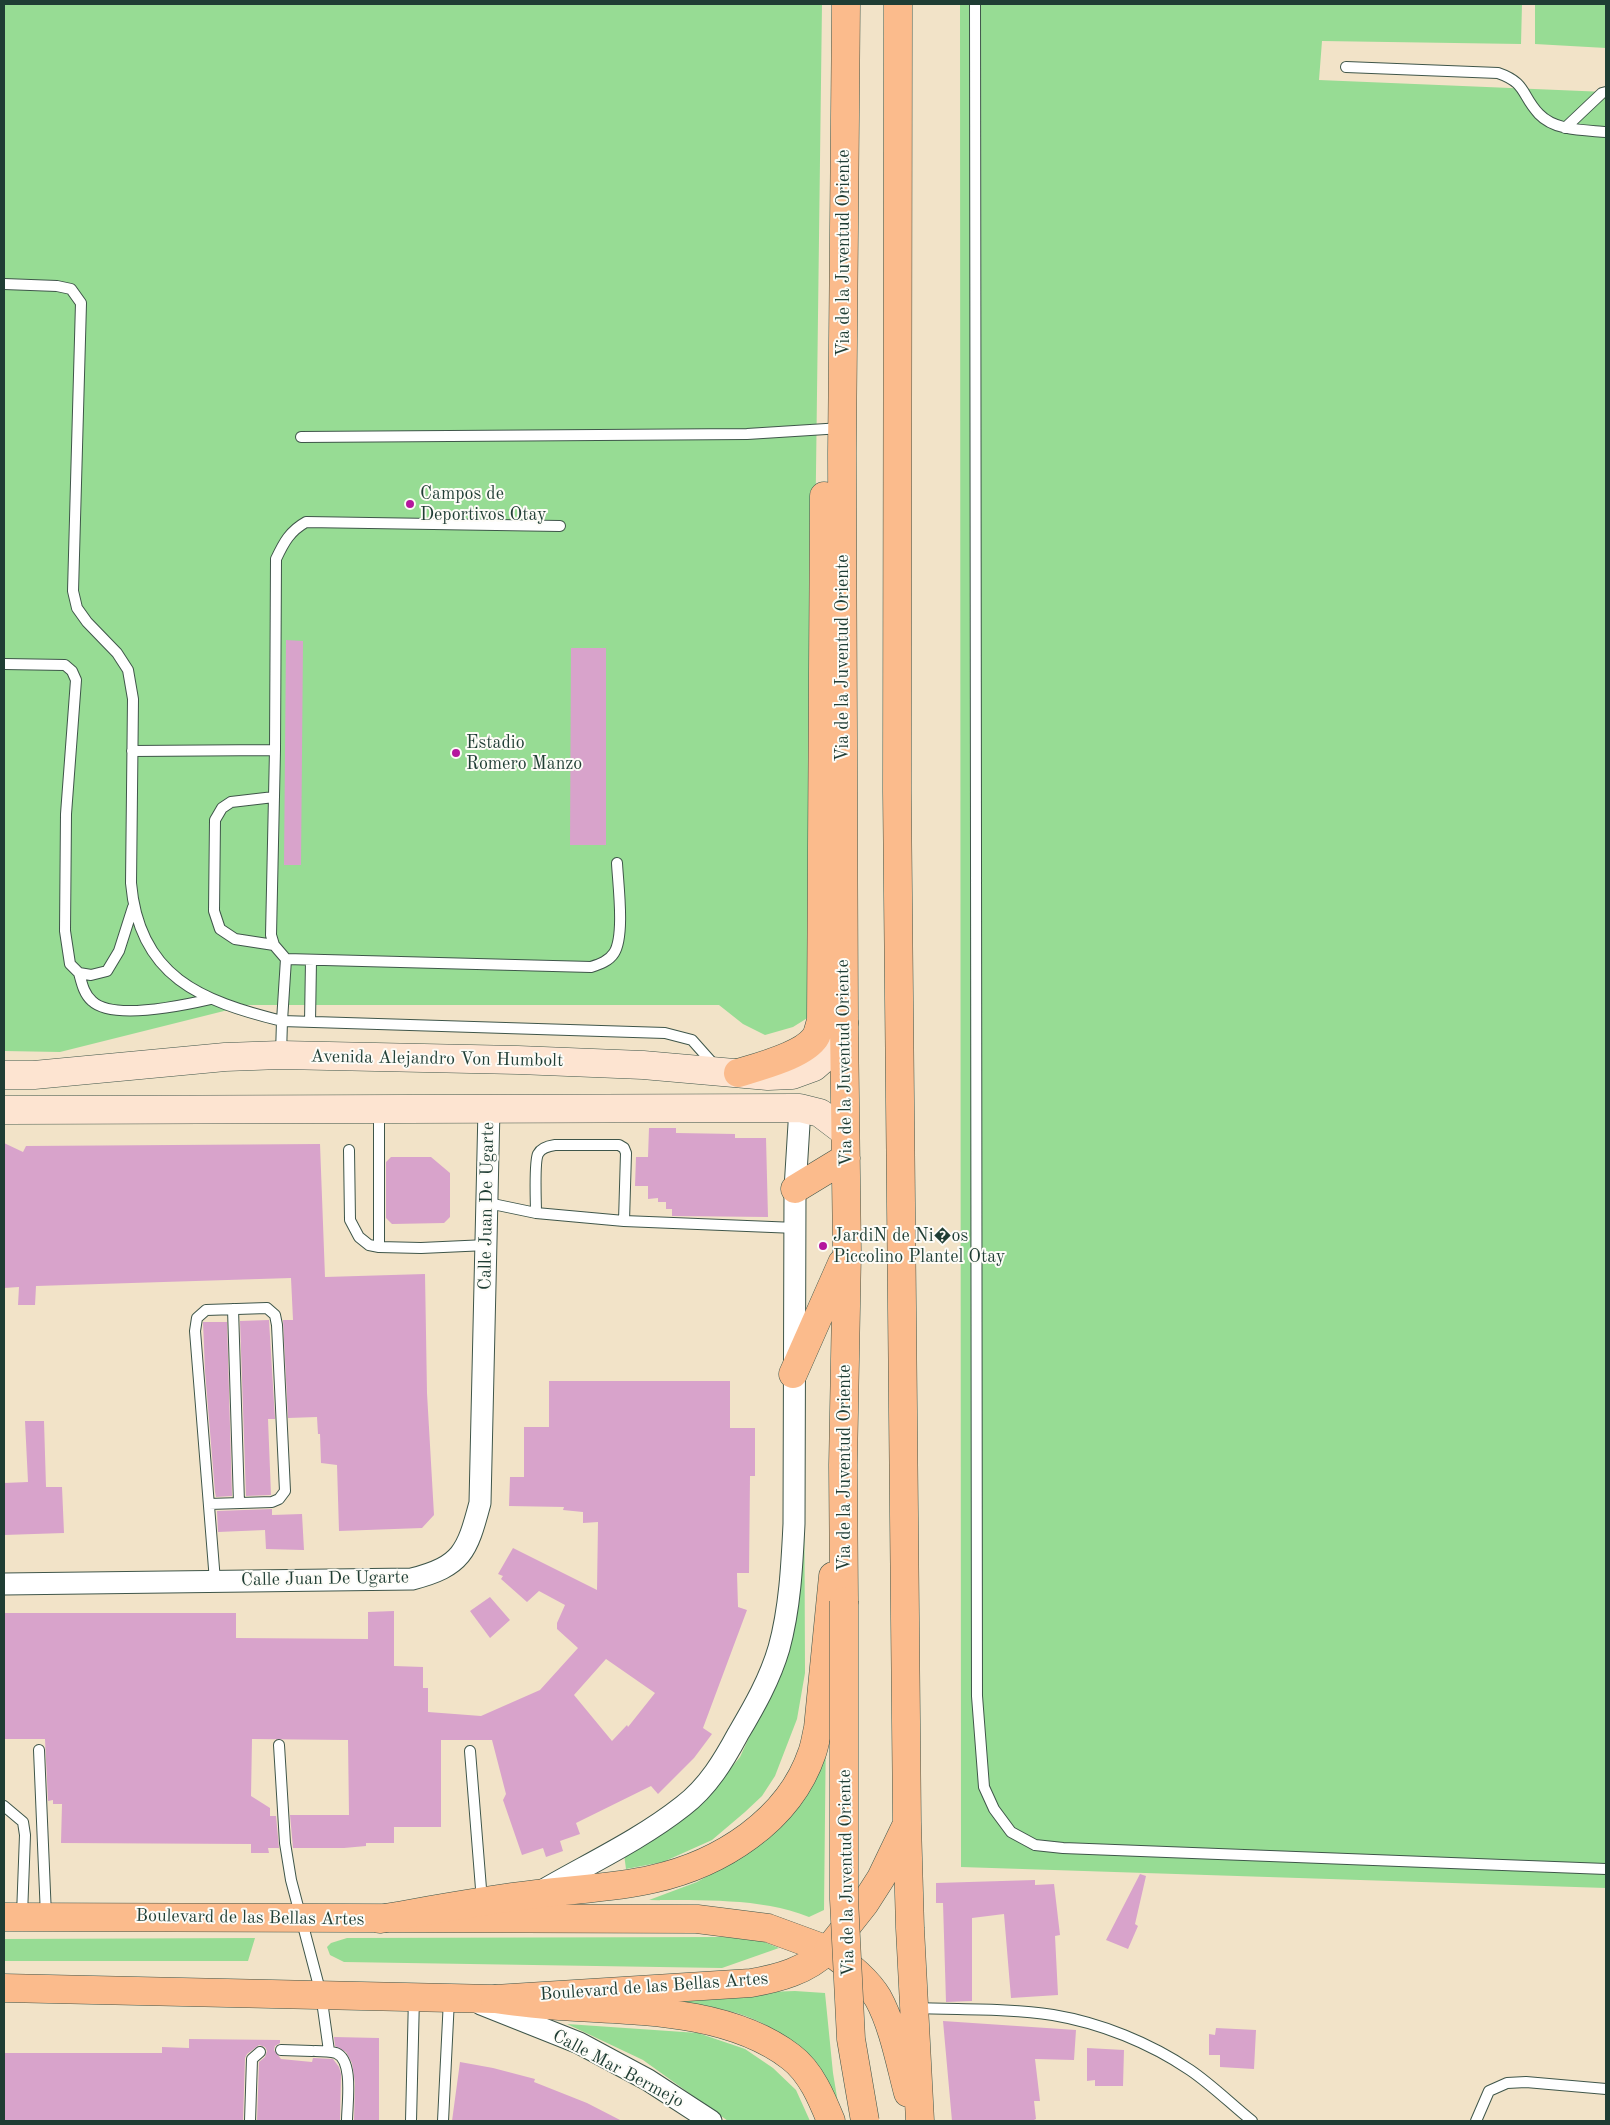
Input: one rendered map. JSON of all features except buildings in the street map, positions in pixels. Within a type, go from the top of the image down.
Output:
[{"type":"main road","name":"Via de la Juventud Oriente","points":[[846,4],[842,440],[844,1023],[847,1253],[843,1465],[844,1899],[852,2039],[865,2121]]},
{"type":"main road","points":[[898,4],[897,791],[907,1823],[920,2121]]},
{"type":"main road","points":[[729,1072],[776,1061],[797,1052],[814,1039],[821,1020],[824,498],[842,440]]},
{"type":"main road","name":"Avenida Alejandro Von Humbolt","points":[[4,1076],[34,1075],[225,1057],[281,1055],[518,1060],[643,1065],[768,1076],[792,1075],[814,1066],[830,1053],[844,1023]]},
{"type":"main road","points":[[4,1110],[800,1108],[820,1113],[845,1145],[796,1189]]},
{"type":"main road","points":[[794,1374],[847,1253]]},
{"type":"main road","points":[[482,1911],[537,1894],[616,1886],[682,1871],[729,1850],[769,1820],[788,1798],[810,1759],[818,1728],[843,1465]]},
{"type":"main road","name":"Boulevard de las Bellas Artes","points":[[4,1988],[495,1999],[751,1983],[790,1974],[813,1962],[828,1950],[865,1903],[881,1878],[907,1823]]},
{"type":"main road","points":[[482,1911],[726,1921],[768,1928],[828,1950],[852,1968],[877,1996],[885,2013],[916,2121]]},
{"type":"main road","name":"Boulevard de las Bellas Artes","points":[[24,1917],[301,1916],[380,1919],[482,1911]]},
{"type":"main road","points":[[495,1999],[545,2005],[681,2014],[725,2025],[759,2038],[792,2057],[822,2098],[831,2121]]},
{"type":"street","points":[[537,1894],[648,1831],[685,1805],[708,1782],[758,1700],[779,1648],[792,1572],[794,1524],[796,1189],[800,1108]]},
{"type":"street","name":"Calle Juan De Ugarte","points":[[4,1584],[412,1579],[437,1572],[456,1560],[472,1534],[480,1503],[489,1109]]},
{"type":"street","name":"Calle Mar Bermejo","points":[[458,1998],[578,2043],[648,2080],[712,2121]]},
{"type":"lane","points":[[975,4],[977,1686],[984,1787],[994,1809],[1011,1832],[1035,1845],[1082,1849],[1606,1869]]},
{"type":"lane","points":[[1346,67],[1498,73],[1512,78],[1522,87],[1538,114],[1547,121],[1565,128],[1606,132]]},
{"type":"lane","points":[[1565,128],[1602,93],[1606,92]]},
{"type":"lane","points":[[4,284],[57,286],[71,289],[81,303],[73,591],[77,608],[117,653],[128,670],[133,699],[131,882],[133,907],[148,946],[154,953],[185,985],[211,999],[243,1011],[282,1022],[665,1033],[692,1040],[729,1072]]},
{"type":"lane","points":[[301,437],[747,434],[842,440]]},
{"type":"lane","points":[[281,1055],[286,959],[274,945],[271,935],[275,750],[276,559],[285,540],[294,528],[306,522],[560,526]]},
{"type":"lane","points":[[4,664],[65,665],[72,671],[76,680],[66,814],[65,931],[70,964],[79,973],[84,991],[93,1002],[108,1010],[160,1010],[211,999]]},
{"type":"lane","points":[[132,751],[275,750]]},
{"type":"lane","points":[[274,796],[231,802],[222,808],[215,820],[214,911],[220,929],[235,939],[274,945]]},
{"type":"lane","points":[[286,959],[591,967],[607,961],[614,953],[620,938],[617,863]]},
{"type":"lane","points":[[79,973],[91,975],[107,971],[119,951],[133,907]]},
{"type":"lane","points":[[310,1022],[311,961]]},
{"type":"lane","points":[[379,1108],[379,1247]]},
{"type":"lane","points":[[536,1213],[537,1158],[541,1150],[547,1146],[554,1145],[619,1145],[624,1148],[626,1153],[624,1221]]},
{"type":"lane","points":[[349,1150],[350,1220],[358,1237],[369,1245],[422,1248],[487,1245]]},
{"type":"lane","points":[[488,1203],[536,1213],[624,1221],[796,1228]]},
{"type":"lane","points":[[209,1504],[272,1502],[279,1499],[285,1492],[275,1315],[268,1308],[206,1310],[196,1318],[195,1331],[215,1581]]},
{"type":"lane","points":[[233,1309],[240,1503]]},
{"type":"lane","points":[[279,1746],[285,1843],[291,1880],[321,1994],[329,2051]]},
{"type":"lane","points":[[24,1917],[39,1750]]},
{"type":"lane","points":[[470,1751],[482,1911]]},
{"type":"lane","points":[[4,1806],[23,1822],[25,1835],[24,1917]]},
{"type":"lane","points":[[411,2121],[414,1997]]},
{"type":"lane","points":[[443,2121],[458,1998]]},
{"type":"lane","points":[[914,2008],[988,2010],[1052,2015],[1122,2034],[1190,2070],[1252,2121]]},
{"type":"lane","points":[[281,2050],[329,2051],[337,2054],[344,2060],[347,2069],[347,2121]]},
{"type":"lane","points":[[250,2121],[252,2059],[260,2052]]},
{"type":"lane","points":[[1476,2121],[1489,2091],[1507,2083],[1526,2082],[1606,2089]]},
{"type":"green space","name":"Campos de Deportivos Otay","points":[[4,4],[822,4],[809,1017],[793,1027],[765,1035],[743,1024],[719,1005],[248,1005],[60,1052],[4,1051]]},
{"type":"green space","points":[[960,4],[1522,4],[1521,44],[1322,41],[1319,80],[1606,92],[1606,1888],[961,1867]]},
{"type":"green space","points":[[1535,4],[1606,4],[1606,48],[1535,44]]},
{"type":"green space","points":[[804,1420],[805,1673],[797,1719],[775,1776],[762,1796],[712,1840],[663,1862],[626,1869],[624,1854],[659,1836],[700,1806],[740,1757],[771,1690]]},
{"type":"green space","points":[[826,1722],[824,1910],[809,1917],[770,1906],[750,1903],[649,1900],[697,1882],[739,1858]]},
{"type":"green space","points":[[723,1937],[757,1939],[779,1948],[722,1968],[344,1962],[330,1955],[327,1947],[331,1943],[347,1938]]},
{"type":"green space","points":[[255,1938],[248,1961],[4,1961],[4,1939]]},
{"type":"green space","points":[[795,1991],[825,1993],[833,2073],[841,2121],[805,2058],[788,2040],[769,2027],[748,2017],[725,2010],[701,2005],[630,1997]]},
{"type":"green space","points":[[567,2024],[698,2033],[745,2049],[773,2068],[796,2090],[810,2121],[728,2121],[643,2060]]},
{"type":"place","name":"Campos de Deportivos Otay","points":[[410,504]]},
{"type":"place","name":"Estadio Romero Manzo","points":[[456,753]]},
{"type":"place","name":"JardiN de Ni�os Piccolino Plantel Otay","points":[[823,1246]]}]
